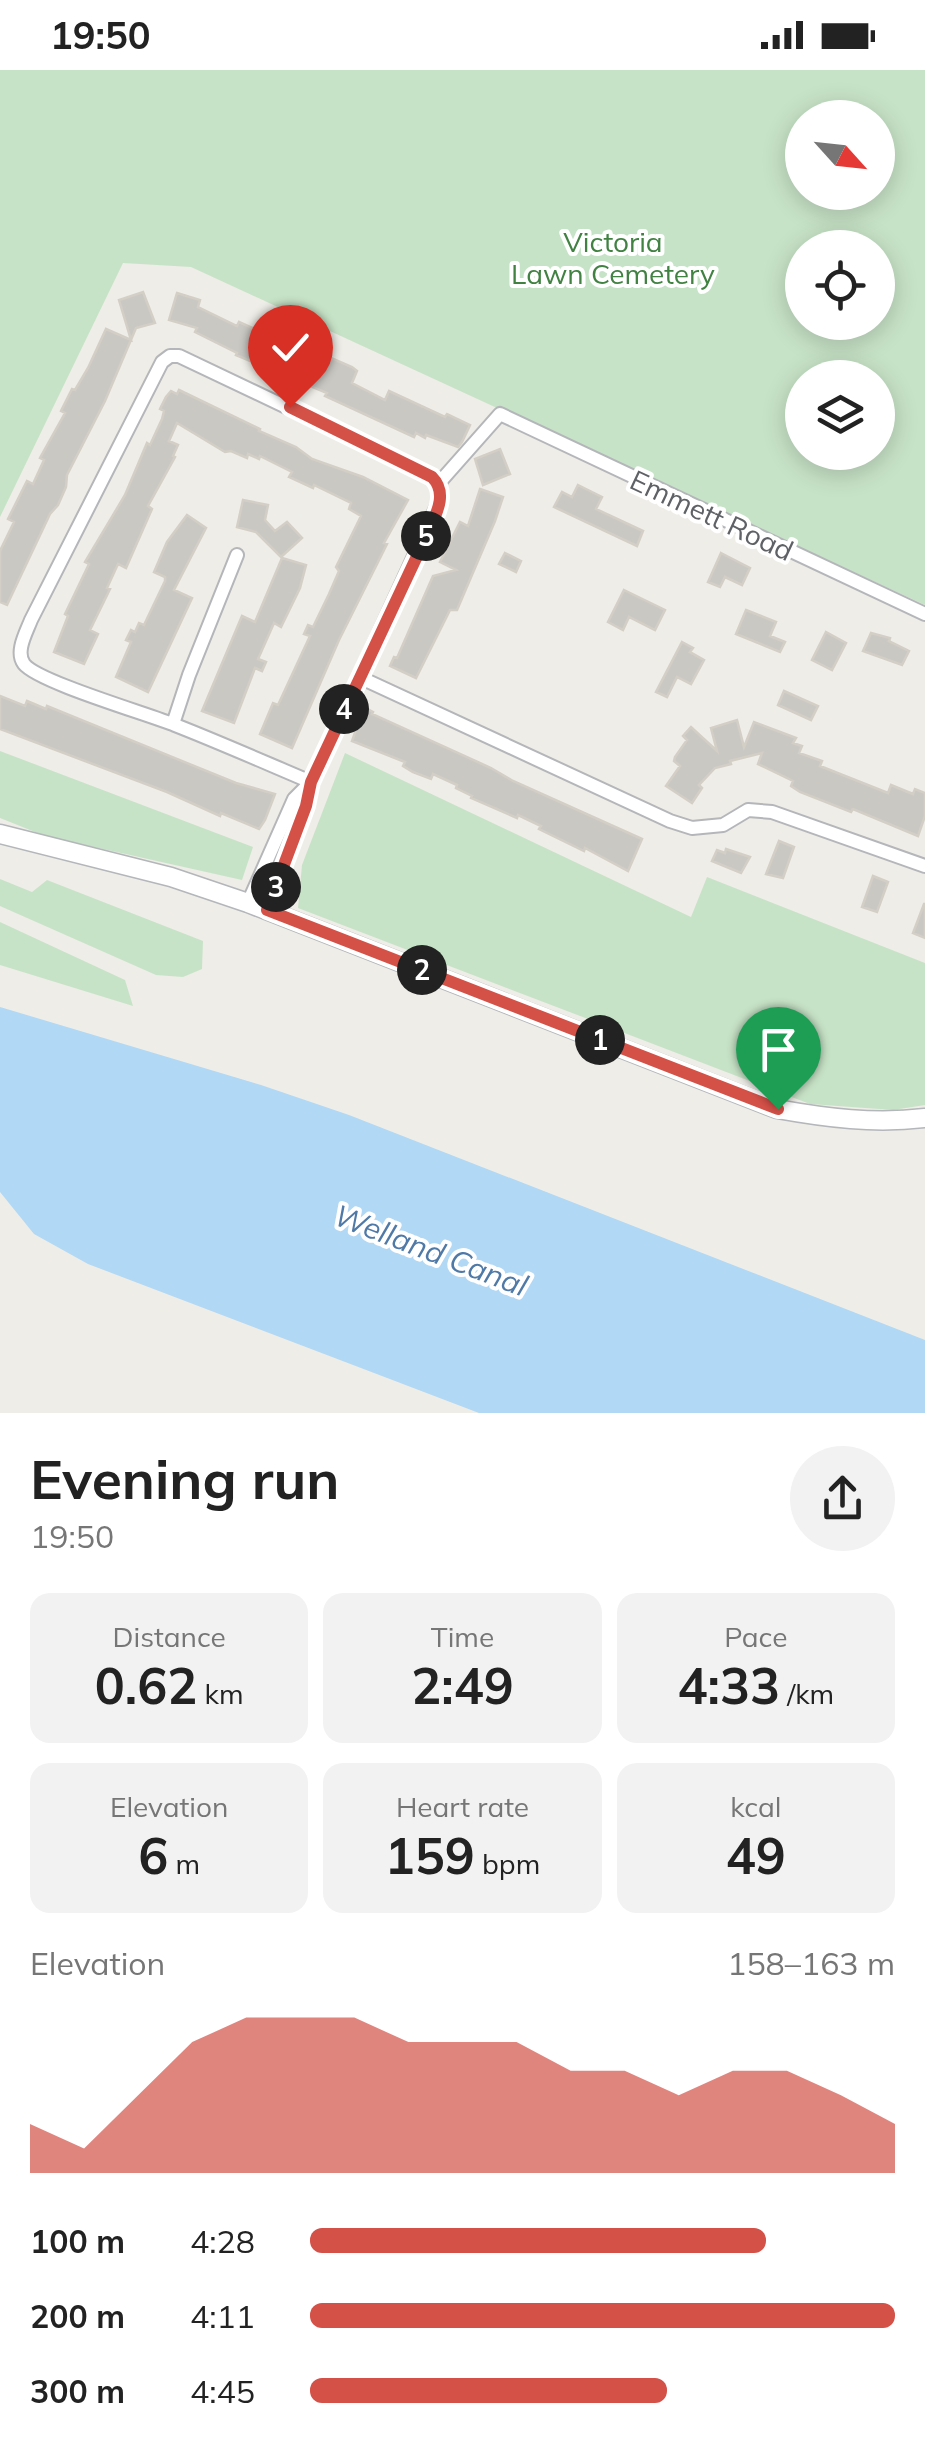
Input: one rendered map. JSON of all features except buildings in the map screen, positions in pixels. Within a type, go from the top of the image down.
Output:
[{"type":"main road","points":[[0,834],[172,878],[248,903],[778,1109],[827,1118],[887,1122],[925,1118]]},
{"type":"street","points":[[267,910],[306,806],[311,782],[438,508],[439,483],[416,468],[178,356],[170,356],[162,362],[31,620],[20,652],[22,661],[38,673],[311,782]]},
{"type":"street","name":"Emmett Road","points":[[439,483],[500,414],[925,614]]},
{"type":"street","points":[[173,724],[237,555]]},
{"type":"street","points":[[359,677],[670,821],[692,828],[724,825],[748,810],[772,812],[925,866]]},
{"type":"street","points":[[248,903],[294,798],[311,782]]},
{"type":"green space","name":"Victoria Lawn Cemetery","points":[[0,70],[925,70],[925,605],[191,267],[123,263],[0,517]]},
{"type":"green space","points":[[0,751],[253,847],[242,880],[45,836],[0,818]]},
{"type":"green space","points":[[345,753],[691,917],[707,877],[925,963],[925,1105],[893,1110],[810,1104],[298,908],[302,865]]},
{"type":"green space","points":[[0,879],[32,892],[47,880],[203,941],[202,969],[183,977],[156,975],[0,906]]},
{"type":"green space","points":[[0,922],[125,980],[133,1006],[0,965]]},
{"type":"water","name":"Welland Canal","points":[[0,1007],[349,1115],[925,1340],[925,1413],[479,1413],[88,1264],[34,1234],[0,1192]]},
{"type":"route","points":[[290,407],[432,477],[439,483],[441,497],[427,535],[311,782],[306,806],[267,910],[778,1109]]}]
